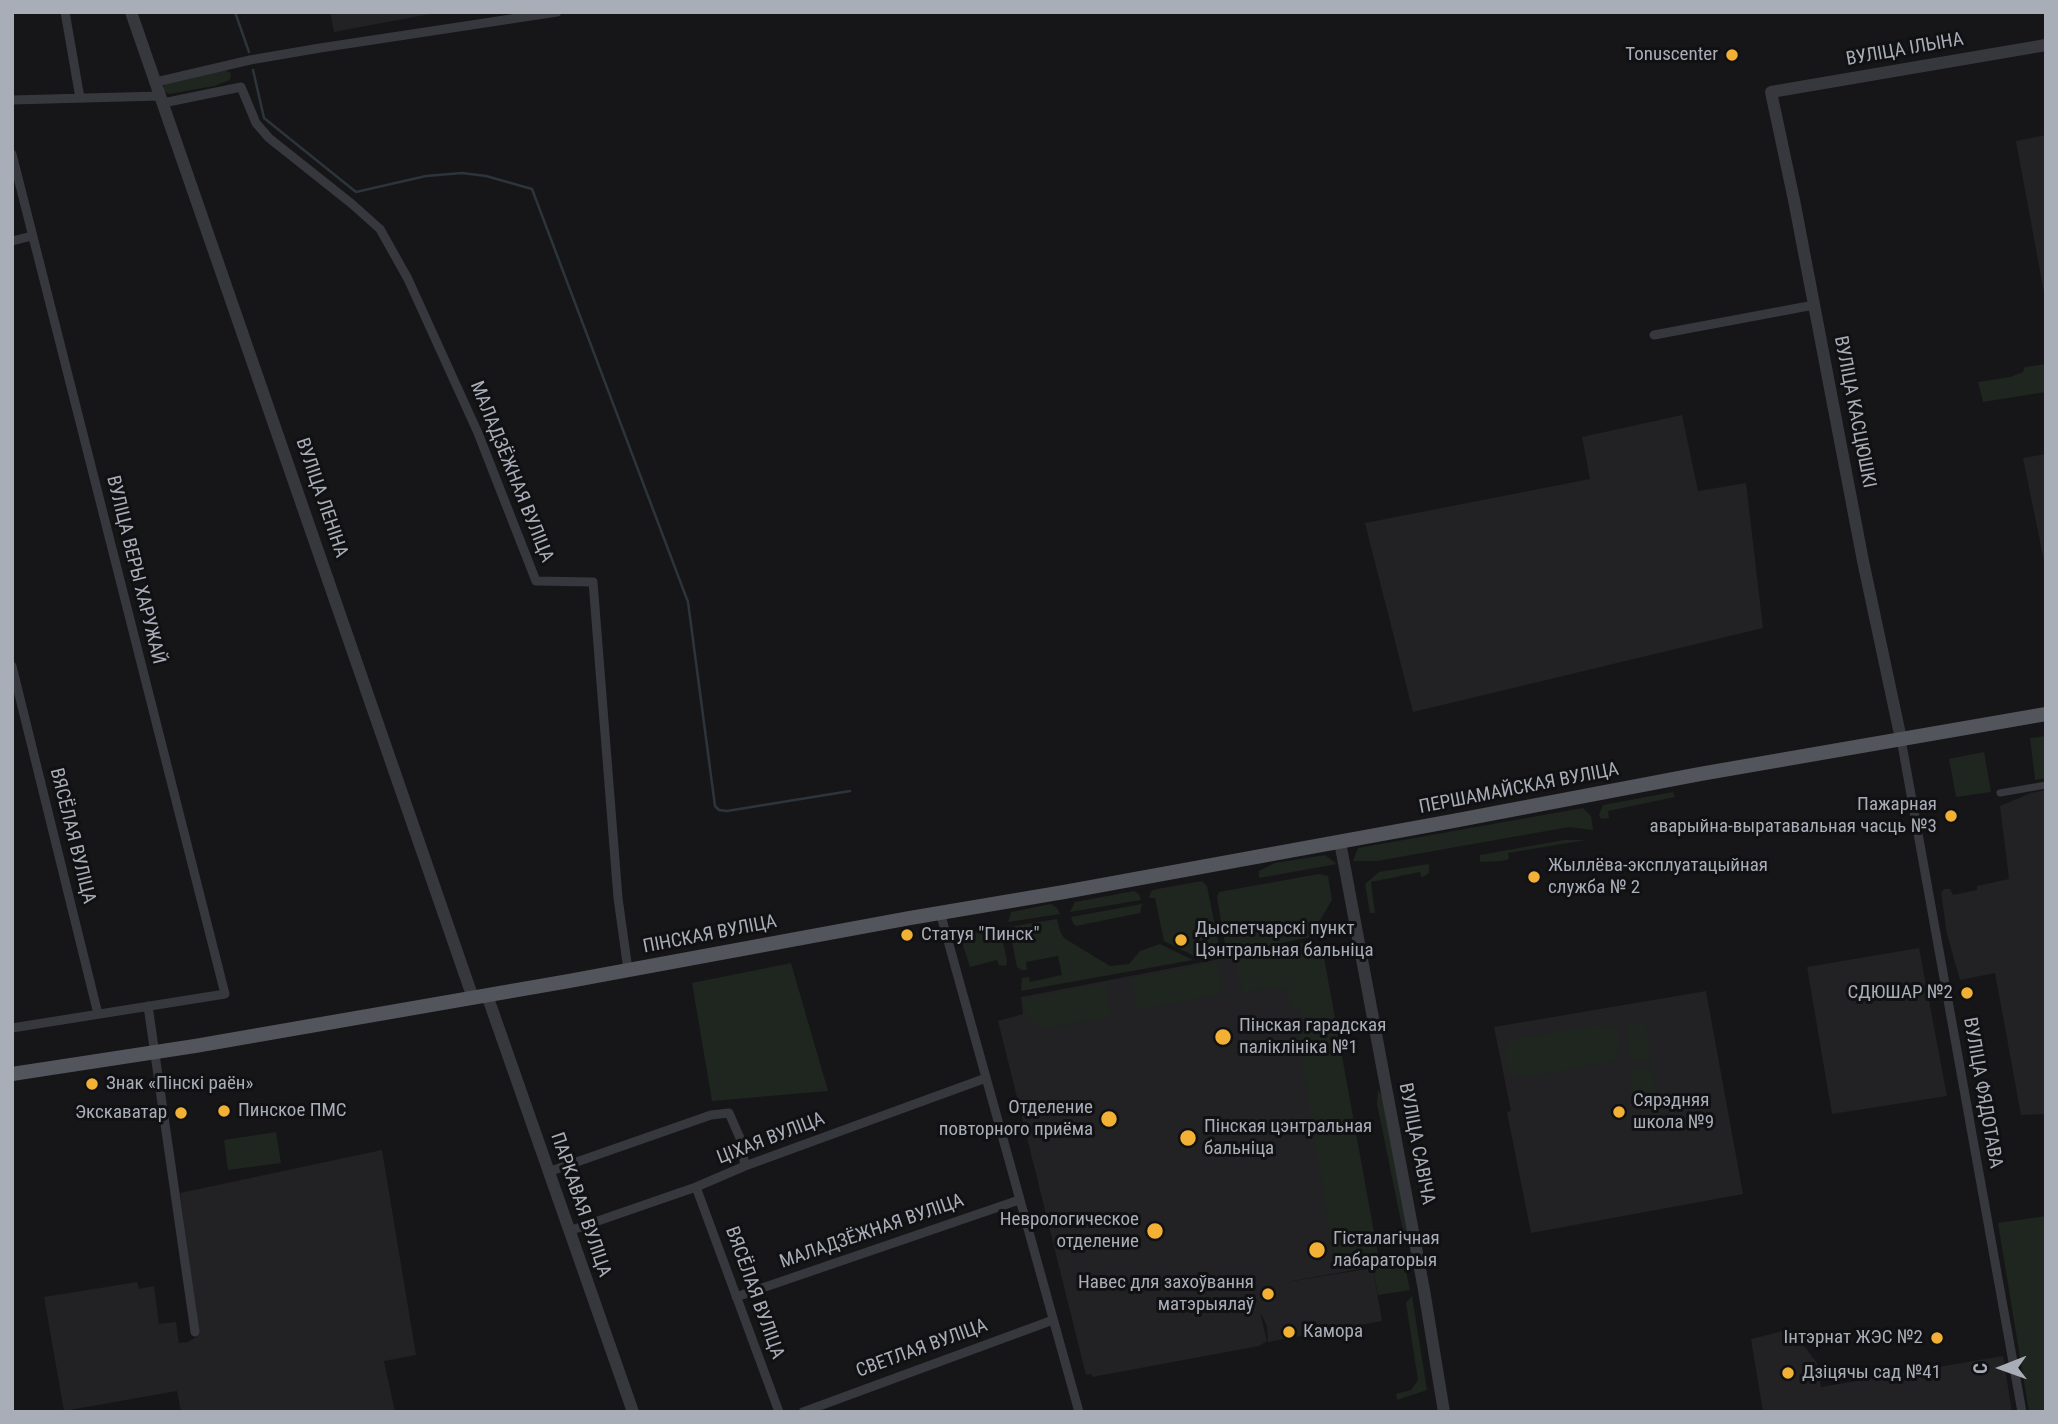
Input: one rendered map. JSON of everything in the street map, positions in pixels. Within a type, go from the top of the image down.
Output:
[{"type":"main road","name":"ПЕРШАМАЙСКАЯ ВУЛІЦА","points":[[1000,902],[2046,713]]},
{"type":"main road","name":"ПІНСКАЯ ВУЛІЦА","points":[[12,1074],[628,971],[1000,902]]},
{"type":"street","points":[[65,12],[80,98]]},
{"type":"street","name":"ВУЛІЦА ЛЕНІНА","points":[[131,12],[480,996],[493,1011]]},
{"type":"street","points":[[156,82],[250,60],[556,12]]},
{"type":"street","name":"ВУЛІЦА ІЛЬІНА","points":[[1771,92],[2046,45]]},
{"type":"street","name":"МАЛАДЗЁЖНАЯ ВУЛІЦА","points":[[161,99],[241,87],[256,123],[269,138],[380,229],[408,279],[473,421],[536,581],[593,582],[618,898],[628,971]]},
{"type":"street","name":"ВУЛІЦА КАСЦЮШКІ","points":[[1771,92],[1863,561],[1901,739]]},
{"type":"street","points":[[12,100],[161,99]]},
{"type":"street","name":"ВУЛІЦА ВЕРЫ ХАРУЖАЙ","points":[[12,154],[225,994],[148,1006]]},
{"type":"street","points":[[12,241],[32,236]]},
{"type":"street","points":[[1654,335],[1814,305]]},
{"type":"street","name":"ВЯСЁЛАЯ ВУЛІЦА","points":[[12,666],[98,1014]]},
{"type":"street","name":"ВУЛІЦА ФЯДОТАВА","points":[[1901,739],[2022,1412]]},
{"type":"street","points":[[2000,793],[2046,785]]},
{"type":"street","name":"ВУЛІЦА САВІЧА","points":[[1340,842],[1424,1290],[1444,1412]]},
{"type":"street","points":[[940,912],[1079,1412]]},
{"type":"street","points":[[12,1028],[148,1006],[195,1332]]},
{"type":"street","name":"ПАРКАВАЯ ВУЛІЦА","points":[[493,1011],[633,1412]]},
{"type":"street","name":"ЦІХАЯ ВУЛІЦА","points":[[569,1231],[986,1078]]},
{"type":"street","points":[[548,1172],[711,1115],[729,1113],[740,1138],[745,1166]]},
{"type":"street","name":"ВЯСЁЛАЯ ВУЛІЦА","points":[[695,1187],[779,1412]]},
{"type":"street","name":"МАЛАДЗЁЖНАЯ ВУЛІЦА","points":[[736,1297],[1019,1200]]},
{"type":"street","name":"СВЕТЛАЯ ВУЛІЦА","points":[[803,1412],[1053,1320]]},
{"type":"shaded area","points":[[330,12],[441,12],[334,32]]},
{"type":"shaded area","points":[[225,70],[231,73],[230,80],[214,86],[169,94],[164,91],[164,83]]},
{"type":"shaded area","points":[[2046,135],[2046,304],[2016,141]]},
{"type":"shaded area","points":[[2046,364],[2046,392],[1983,402],[1978,382],[2010,377],[2023,372],[2025,367]]},
{"type":"shaded area","points":[[1682,415],[1698,491],[1746,483],[1763,628],[1413,712],[1365,523],[1590,479],[1582,437]]},
{"type":"shaded area","points":[[2046,454],[2046,566],[2045,566],[2023,458]]},
{"type":"shaded area","points":[[2046,736],[2046,778],[2035,780],[2030,738]]},
{"type":"shaded area","points":[[1984,752],[1991,792],[1956,797],[1949,759]]},
{"type":"shaded area","points":[[2046,790],[2046,1114],[2021,1115],[1995,973],[1960,980],[1947,934],[1941,893],[1944,889],[1950,889],[1953,895],[2009,879],[2000,806]]},
{"type":"shaded area","points":[[1673,792],[1675,797],[1608,811],[1609,818],[1601,819],[1599,815],[1603,805]]},
{"type":"shaded area","points":[[1583,808],[1591,816],[1593,830],[1569,827],[1377,861],[1353,861],[1358,848]]},
{"type":"shaded area","points":[[1564,840],[1586,840],[1508,853],[1509,859],[1502,861],[1480,862],[1480,855]]},
{"type":"shaded area","points":[[1325,855],[1337,864],[1259,878],[1259,871],[1275,863]]},
{"type":"shaded area","points":[[1429,864],[1429,873],[1425,876],[1421,877],[1420,872],[1371,882],[1375,913],[1370,913],[1365,884],[1379,872]]},
{"type":"shaded area","points":[[1319,874],[1328,876],[1332,900],[1310,937],[1231,954],[1226,950],[1217,897],[1219,892]]},
{"type":"shaded area","points":[[1202,881],[1207,886],[1221,955],[1198,958],[1164,941],[1155,898],[1149,898],[1151,891],[1157,889]]},
{"type":"shaded area","points":[[1134,891],[1139,894],[1141,900],[1070,912],[1075,902]]},
{"type":"shaded area","points":[[1051,904],[1060,914],[1008,922],[1011,912]]},
{"type":"shaded area","points":[[1142,904],[1140,913],[1076,926],[1071,917]]},
{"type":"shaded area","points":[[1057,919],[1064,938],[1110,966],[1129,964],[1140,951],[1160,944],[1193,960],[1021,991],[1022,978],[1029,977],[1030,982],[1062,975],[1058,956],[1026,962],[1027,970],[1017,967],[1009,927]]},
{"type":"shaded area","points":[[1000,927],[1006,966],[999,965],[997,960],[970,967],[960,936]]},
{"type":"shaded area","name":"Пінская цэнтральная бальніца","points":[[1308,942],[1315,944],[1371,1267],[1281,1283],[1373,1268],[1382,1321],[1268,1342],[1267,1326],[1260,1312],[1267,1341],[1259,1346],[1092,1377],[1091,1374],[1086,1375],[998,1021],[1023,1014],[1021,997]]},
{"type":"shaded area","points":[[1309,945],[1323,952],[1378,1254],[1342,1261],[1337,1260],[1332,1247],[1298,1034],[1306,1032],[1301,1008],[1293,1009],[1287,990],[1279,987],[1242,993],[1235,958]]},
{"type":"shaded area","points":[[1919,948],[1947,1096],[1832,1114],[1807,967]]},
{"type":"shaded area","points":[[1217,962],[1223,994],[1137,1010],[1132,978]]},
{"type":"shaded area","points":[[791,963],[828,1091],[712,1101],[692,983]]},
{"type":"shaded area","points":[[1107,982],[1107,1001],[1113,1017],[1043,1029],[1034,1025],[1026,1015],[1022,999]]},
{"type":"shaded area","name":"Сярэдняя школа №9","points":[[1706,991],[1743,1194],[1531,1233],[1507,1112],[1511,1111],[1494,1027]]},
{"type":"shaded area","points":[[1645,1021],[1651,1059],[1631,1062],[1626,1024]]},
{"type":"shaded area","points":[[1601,1025],[1610,1027],[1619,1036],[1621,1045],[1615,1059],[1607,1063],[1519,1078],[1507,1068],[1504,1052],[1512,1039]]},
{"type":"shaded area","points":[[1652,1066],[1657,1095],[1634,1099],[1629,1070]]},
{"type":"shaded area","points":[[1378,1090],[1382,1095],[1409,1242],[1406,1246],[1377,1104]]},
{"type":"shaded area","points":[[276,1132],[281,1163],[228,1170],[224,1140]]},
{"type":"shaded area","points":[[382,1150],[416,1355],[384,1361],[395,1412],[181,1412],[177,1391],[64,1411],[44,1297],[137,1282],[139,1289],[154,1286],[159,1324],[176,1322],[179,1343],[188,1342],[199,1335],[180,1193]]},
{"type":"shaded area","points":[[2046,1216],[2046,1412],[2029,1412],[1998,1223]]},
{"type":"shaded area","points":[[1403,1257],[1410,1290],[1378,1295],[1372,1263]]},
{"type":"shaded area","points":[[1412,1296],[1427,1390],[1397,1400],[1396,1394],[1411,1390],[1418,1380],[1406,1303]]},
{"type":"shaded area","points":[[1791,1329],[1817,1363],[1821,1387],[2003,1356],[2012,1412],[1763,1412],[1751,1339]]},
{"type":"waterway","points":[[235,12],[249,52]]},
{"type":"waterway","points":[[253,70],[264,118],[356,192],[426,176],[462,173],[486,176],[532,189],[688,602],[715,806],[719,810],[727,811],[850,791]]},
{"type":"place","name":"Tonuscenter","points":[[1732,55]]},
{"type":"place","name":"Пажарная аварыйна-выратавальная часць №3","points":[[1951,816]]},
{"type":"place","name":"Жыллёва-эксплуатацыйная служба № 2","points":[[1534,877]]},
{"type":"place","name":"Статуя \"Пинск\"","points":[[907,935]]},
{"type":"place","name":"Дыспетчарскі пункт Цэнтральная бальніца","points":[[1181,940]]},
{"type":"place","name":"СДЮШАР №2","points":[[1967,993]]},
{"type":"place","name":"Пінская гарадская паліклініка №1","points":[[1223,1037]]},
{"type":"place","name":"Знак «Пінскі раён»","points":[[92,1084]]},
{"type":"place","name":"Пинское ПМС","points":[[224,1111]]},
{"type":"place","name":"Сярэдняя школа №9","points":[[1619,1112]]},
{"type":"place","name":"Экскаватар","points":[[181,1113]]},
{"type":"place","name":"Отделение повторного приёма","points":[[1109,1119]]},
{"type":"place","name":"Пінская цэнтральная бальніца","points":[[1188,1138]]},
{"type":"place","name":"Неврологическое отделение","points":[[1155,1231]]},
{"type":"place","name":"Гісталагічная лабараторыя","points":[[1317,1250]]},
{"type":"place","name":"Навес для захоўвання матэрыялаў","points":[[1268,1294]]},
{"type":"place","name":"Камора","points":[[1289,1332]]},
{"type":"place","name":"Інтэрнат ЖЭС №2","points":[[1937,1338]]},
{"type":"place","name":"Дзіцячы сад №41","points":[[1788,1373]]}]
